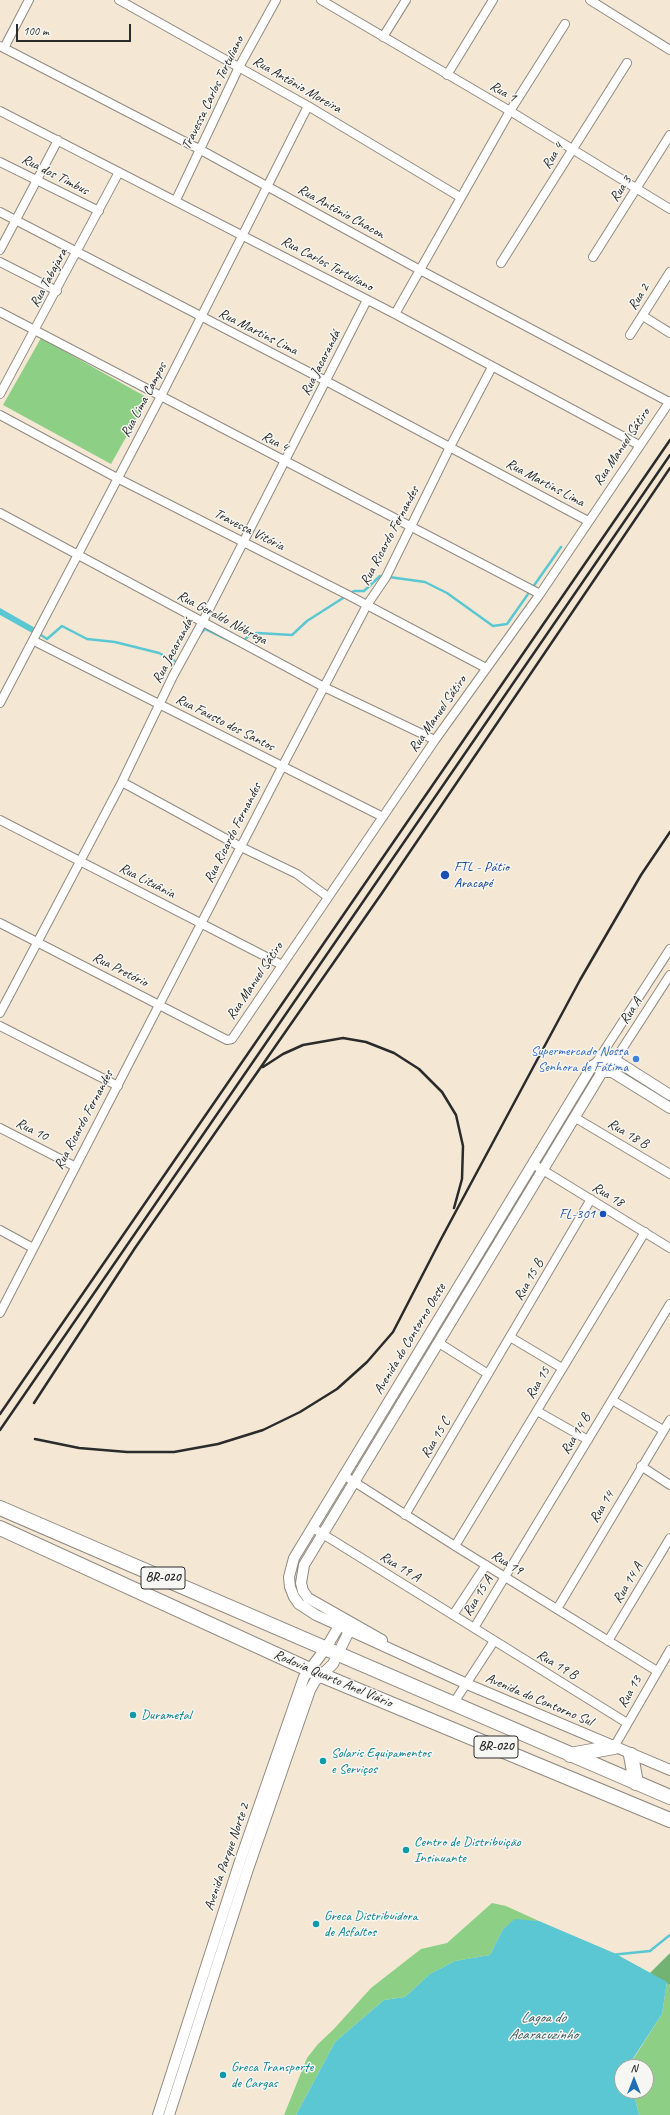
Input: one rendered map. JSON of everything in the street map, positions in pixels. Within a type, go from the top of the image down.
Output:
[{"type":"highway","name":"Rodovia Quarto Anel Viário","points":[[0,1508],[670,1797]]},
{"type":"highway","name":"Rodovia Quarto Anel Viário","points":[[0,1528],[315,1673],[670,1820]]},
{"type":"highway","points":[[570,1755],[614,1747]]},
{"type":"highway","points":[[631,1755],[636,1783]]},
{"type":"highway","points":[[639,1806],[659,1808],[670,1805]]},
{"type":"street","points":[[2,47],[30,0]]},
{"type":"street","name":"Rua Antônio Moreira","points":[[119,0],[308,106],[460,197]]},
{"type":"street","name":"Travessa Carlos Tertuliano","points":[[176,200],[239,67],[276,0]]},
{"type":"street","name":"Rua 1","points":[[321,0],[510,111],[670,209]]},
{"type":"street","points":[[383,37],[406,0]]},
{"type":"street","points":[[447,75],[493,0]]},
{"type":"street","points":[[590,0],[670,50]]},
{"type":"street","points":[[395,314],[510,111],[565,24]]},
{"type":"street","name":"Rua Antônio Chacon","points":[[2,47],[199,149],[420,270],[670,401]]},
{"type":"street","name":"Rua 4","points":[[501,263],[626,63]]},
{"type":"street","name":"Rua Lima Campos","points":[[0,703],[34,641],[117,478],[161,396],[308,106]]},
{"type":"street","name":"Rua Carlos Tertuliano","points":[[0,111],[176,200],[395,314],[639,445]]},
{"type":"street","name":"Rua 3","points":[[593,257],[670,135]]},
{"type":"street","points":[[0,250],[58,140]]},
{"type":"street","name":"Rua dos Timbus","points":[[0,162],[99,211]]},
{"type":"street","name":"Rua Tabajara","points":[[0,394],[36,330],[120,172]]},
{"type":"street","name":"Rua Martins Lima","points":[[0,212],[78,251],[201,317],[326,381],[588,521]]},
{"type":"street","points":[[0,262],[57,291]]},
{"type":"street","name":"Rua 2","points":[[630,335],[670,272]]},
{"type":"street","name":"Rua Jacarandá","points":[[0,1013],[79,860],[122,782],[159,704],[367,300]]},
{"type":"street","name":"Rua 4","points":[[0,312],[540,594]]},
{"type":"street","points":[[643,316],[670,333]]},
{"type":"street","name":"Rua Ricardo Fernandes","points":[[0,1312],[74,1166],[118,1086],[200,923],[367,605],[386,577],[450,447],[492,367]]},
{"type":"street","name":"Rua Manuel Sátiro","points":[[228,1040],[232,1039],[435,740],[540,594],[670,401]]},
{"type":"street","name":"Travessa Vitória","points":[[0,415],[117,478],[367,605],[486,668]]},
{"type":"street","name":"Rua Geraldo Nóbrega","points":[[0,513],[78,554],[202,623],[324,687],[435,740]]},
{"type":"street","name":"Rua Fausto dos Santos","points":[[34,641],[383,817]]},
{"type":"street","points":[[122,782],[241,847],[297,874],[328,897]]},
{"type":"street","name":"Rua Lituânia","points":[[0,820],[282,965]]},
{"type":"street","name":"Rua Pretório","points":[[0,923],[228,1040]]},
{"type":"street","points":[[596,1063],[670,949]]},
{"type":"street","points":[[657,968],[670,976]]},
{"type":"street","name":"Rua A","points":[[615,1060],[670,976]]},
{"type":"street","points":[[641,994],[653,1002]]},
{"type":"street","points":[[630,1010],[642,1018]]},
{"type":"street","points":[[0,1026],[118,1086]]},
{"type":"street","points":[[596,1063],[606,1060],[615,1060],[670,1095]]},
{"type":"street","name":"Avenida do Contorno Oeste","points":[[346,1625],[316,1615],[299,1604],[290,1587],[289,1577],[294,1558],[398,1390],[532,1164],[592,1066],[596,1063]]},
{"type":"street","name":"Avenida do Contorno Oeste","points":[[346,1625],[308,1598],[303,1591],[301,1583],[304,1565],[602,1072],[607,1070],[612,1072],[670,1108]]},
{"type":"street","name":"Rua 18 B","points":[[574,1117],[670,1174]]},
{"type":"street","name":"Rua 10","points":[[0,1128],[74,1166]]},
{"type":"street","name":"Rua 18","points":[[532,1164],[670,1248]]},
{"type":"street","name":"Rua 15 B","points":[[488,1374],[591,1199]]},
{"type":"street","points":[[0,1230],[33,1248]]},
{"type":"street","name":"Rua 15","points":[[455,1546],[645,1232]]},
{"type":"street","points":[[482,1247],[492,1253]]},
{"type":"street","points":[[472,1264],[483,1270]]},
{"type":"street","name":"Rua 14 B","points":[[505,1578],[670,1304]]},
{"type":"street","points":[[510,1337],[562,1368]]},
{"type":"street","points":[[439,1343],[488,1374]]},
{"type":"street","points":[[408,1372],[418,1377]]},
{"type":"street","name":"Rua 15 C","points":[[405,1514],[488,1374]]},
{"type":"street","points":[[398,1390],[407,1395]]},
{"type":"street","points":[[612,1400],[663,1430]]},
{"type":"street","points":[[537,1411],[588,1440]]},
{"type":"street","name":"Rua 14","points":[[557,1609],[641,1466],[670,1420]]},
{"type":"street","points":[[641,1466],[670,1485]]},
{"type":"street","name":"Rua 19","points":[[345,1476],[505,1578],[657,1671]]},
{"type":"street","name":"Rua 19 A","points":[[313,1528],[474,1628]]},
{"type":"street","name":"Rua 14 A","points":[[608,1641],[670,1538]]},
{"type":"street","points":[[453,1615],[486,1565]]},
{"type":"street","name":"Rua 15 A","points":[[474,1628],[505,1578]]},
{"type":"street","name":"Avenida Parque Norte 2","points":[[158,2115],[189,2035],[304,1677],[327,1671],[333,1651],[346,1625]]},
{"type":"street","name":"Avenida Parque Norte 2","points":[[315,1673],[333,1651],[346,1625]]},
{"type":"street","name":"Avenida do Contorno Sul","points":[[346,1625],[467,1684],[631,1755],[670,1770]]},
{"type":"street","name":"Rua 19 B","points":[[474,1628],[627,1722]]},
{"type":"street","points":[[452,1704],[467,1684],[494,1641]]},
{"type":"street","name":"Rua 13","points":[[614,1747],[627,1722],[670,1650]]},
{"type":"street","name":"Avenida Parque Norte 2","points":[[169,2115],[189,2035]]},
{"type":"green space","points":[[41,338],[148,398],[111,464],[3,405]]},
{"type":"green space","points":[[492,1903],[506,1906],[539,1921],[515,1920],[503,1929],[490,1955],[455,1961],[430,1974],[405,1997],[384,2000],[335,2042],[296,2115],[284,2115],[307,2058],[318,2044],[333,2030],[371,1988],[421,1949],[447,1943]]},
{"type":"green space","points":[[670,1953],[670,1985],[650,1973]]},
{"type":"green space","points":[[667,1982],[670,1985],[670,2115],[639,2115],[635,2099],[654,2099],[654,2059],[633,2059],[662,2014]]},
{"type":"water","points":[[0,608],[37,629],[34,634],[0,615]]},
{"type":"water","name":"Lagoa do Acaracuzinho","points":[[515,1919],[539,1921],[614,1953],[667,1982],[662,2014],[633,2059],[614,2059],[614,2099],[635,2099],[639,2115],[296,2115],[335,2042],[384,2000],[405,1997],[430,1974],[455,1961],[490,1955],[503,1929]]},
{"type":"waterway","points":[[389,577],[425,582],[447,593],[493,626],[507,624],[561,547]]},
{"type":"waterway","points":[[200,634],[205,629],[238,645],[250,635],[257,633],[292,635],[307,621],[354,591],[364,591],[380,576],[384,576]]},
{"type":"waterway","points":[[38,633],[47,639],[62,626],[87,639],[115,642],[159,653],[179,663]]},
{"type":"waterway","points":[[611,1955],[650,1951],[670,1935]]},
{"type":"railway","points":[[0,1414],[670,440]]},
{"type":"railway","points":[[0,1430],[670,455]]},
{"type":"railway","points":[[34,1403],[135,1248],[382,893],[670,468]]},
{"type":"railway","points":[[35,1439],[79,1448],[127,1452],[174,1452],[218,1444],[263,1430],[300,1412],[337,1389],[367,1362],[393,1332],[580,980],[641,875],[670,832]]},
{"type":"railway","points":[[263,1067],[283,1054],[303,1045],[343,1038],[366,1042],[394,1053],[419,1069],[442,1092],[456,1115],[463,1146],[462,1179],[454,1208]]},
{"type":"place","name":"FTL - Pátio Aracapé","points":[[445,875]]},
{"type":"place","name":"Supermercado Nossa Senhora de Fátima","points":[[636,1059]]},
{"type":"place","name":"FL-301","points":[[603,1214]]},
{"type":"place","name":"Durametal","points":[[133,1715]]},
{"type":"place","name":"Solaris Equipamentos e Serviços","points":[[323,1761]]},
{"type":"place","name":"Centro de Distribuição Insinuante","points":[[406,1850]]},
{"type":"place","name":"Greca Distribuidora de Asfaltos","points":[[316,1924]]},
{"type":"place","name":"Greca Transporte de Cargas","points":[[223,2075]]}]
